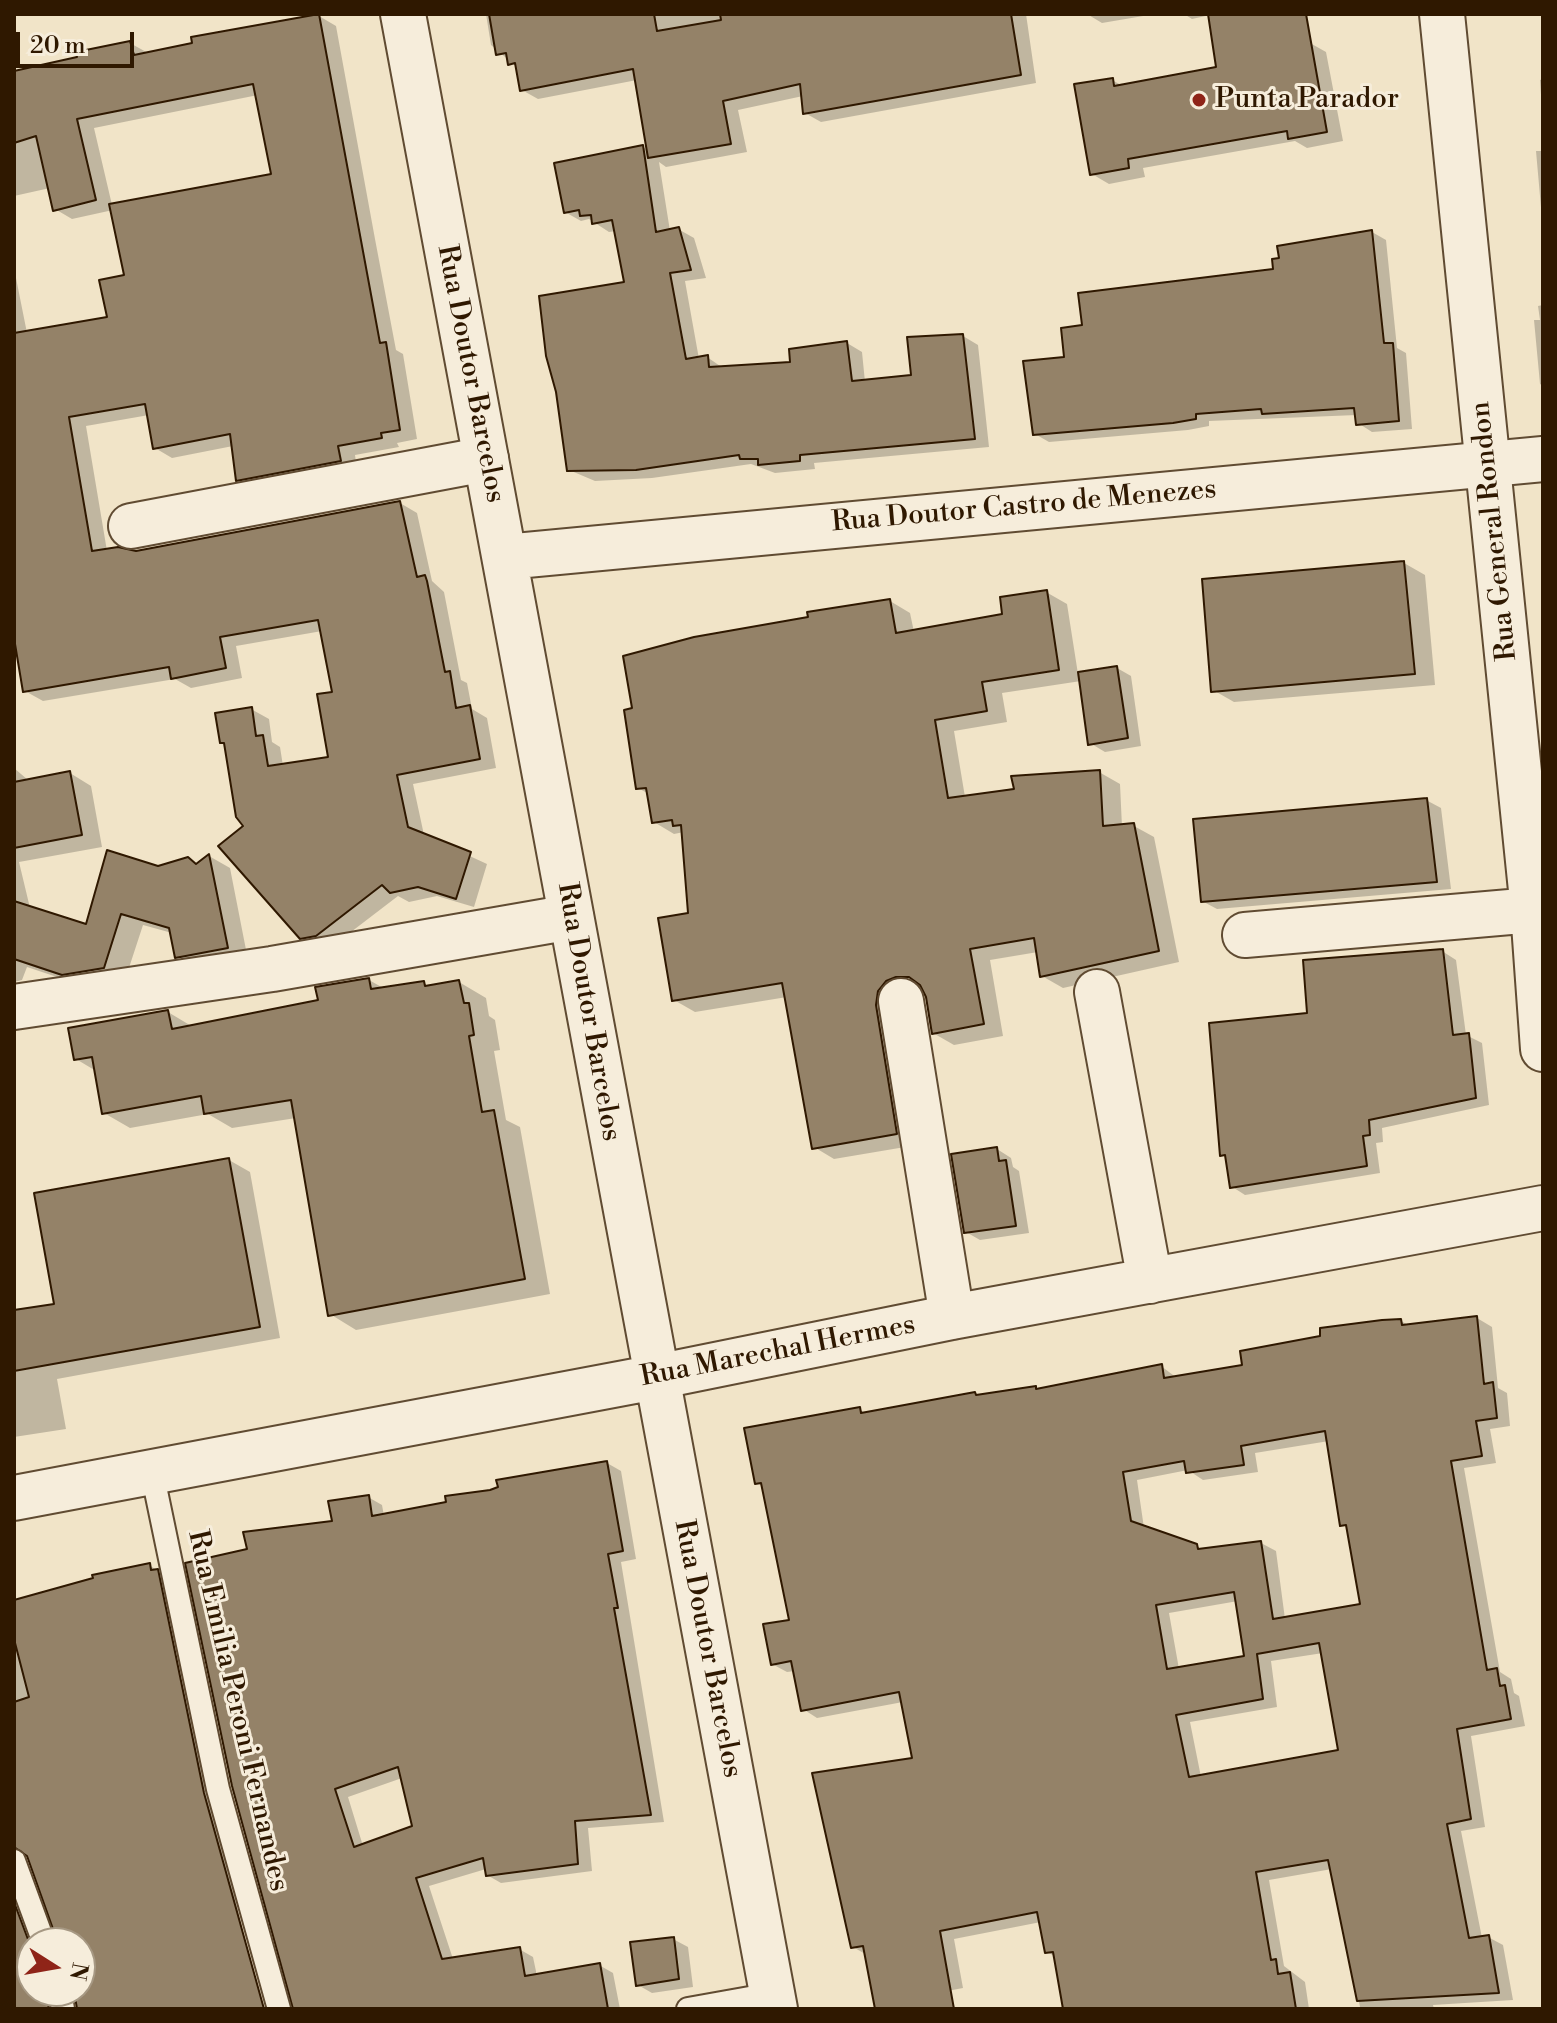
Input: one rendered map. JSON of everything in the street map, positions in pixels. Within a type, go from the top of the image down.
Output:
[{"type":"street","name":"Rua Doutor Barcelos","points":[[403,14],[774,2002]]},
{"type":"street","name":"Rua General Rondon","points":[[1442,14],[1533,910],[1543,1049]]},
{"type":"street","points":[[131,526],[486,459]]},
{"type":"street","name":"Rua Doutor Castro de Menezes","points":[[505,557],[1543,459]]},
{"type":"street","points":[[1245,935],[1533,910]]},
{"type":"street","points":[[14,1007],[272,969],[571,917]]},
{"type":"street","points":[[1097,992],[1150,1281]]},
{"type":"street","points":[[901,1001],[952,1317]]},
{"type":"street","name":"Rua Marechal Hermes","points":[[14,1498],[656,1377],[952,1317],[1543,1208]]},
{"type":"lane","name":"Rua Emilia Peroni Fernandes","points":[[152,1472],[218,1789],[279,2009]]},
{"type":"lane","points":[[14,1861],[38,1927]]},
{"type":"lane","points":[[688,2009],[774,2002]]},
{"type":"building","points":[[319,14],[380,343],[386,342],[400,430],[381,433],[382,438],[338,446],[341,461],[236,481],[230,434],[153,449],[145,404],[69,417],[92,551],[118,547],[136,551],[400,501],[417,577],[425,575],[427,581],[445,672],[450,671],[456,708],[470,705],[480,759],[397,775],[408,827],[471,852],[456,899],[418,887],[390,893],[382,885],[316,936],[300,939],[218,846],[243,826],[236,817],[224,743],[220,743],[215,713],[252,707],[256,736],[263,735],[268,766],[328,757],[317,694],[332,692],[318,620],[220,637],[226,668],[171,679],[169,667],[23,692],[14,638],[14,333],[107,317],[99,280],[124,275],[109,204],[271,174],[253,84],[77,119],[96,200],[53,211],[36,136],[14,143],[14,71],[77,57],[76,52],[130,41],[134,55],[192,43],[191,37]]},
{"type":"building","points":[[489,14],[654,14],[657,31],[721,20],[720,14],[1011,14],[1021,75],[803,114],[800,84],[723,101],[731,144],[648,158],[633,69],[520,91],[515,63],[508,65],[506,53],[496,55]]},
{"type":"building","name":"Punta Parador","points":[[1208,14],[1306,14],[1327,132],[1288,139],[1287,131],[1128,159],[1129,168],[1090,175],[1074,84],[1113,78],[1114,86],[1216,67]]},
{"type":"building","points":[[643,145],[656,232],[679,227],[691,270],[670,273],[686,359],[708,355],[709,367],[790,362],[789,349],[847,341],[852,381],[911,375],[907,337],[963,334],[975,439],[800,455],[800,461],[758,465],[758,459],[740,459],[739,455],[636,470],[567,471],[556,392],[546,356],[539,296],[624,282],[612,220],[592,224],[591,215],[580,216],[579,210],[564,213],[554,163]]},
{"type":"building","points":[[1372,230],[1384,343],[1393,343],[1399,421],[1356,425],[1354,408],[1262,414],[1261,409],[1196,414],[1196,419],[1173,423],[1033,435],[1023,361],[1064,357],[1061,328],[1082,325],[1078,293],[1273,269],[1272,259],[1279,258],[1277,246]]},
{"type":"building","points":[[1404,561],[1415,674],[1211,692],[1202,579]]},
{"type":"building","points":[[1047,590],[1059,670],[982,682],[987,711],[935,720],[948,798],[1014,789],[1011,776],[1100,770],[1103,826],[1134,823],[1159,951],[1040,977],[1034,938],[970,949],[984,1024],[932,1034],[926,997],[920,985],[909,977],[886,981],[878,991],[876,1005],[897,1134],[812,1149],[782,983],[672,1001],[658,918],[688,913],[681,825],[673,826],[672,820],[652,823],[646,788],[636,789],[624,710],[632,708],[623,656],[694,637],[808,617],[807,612],[890,599],[896,633],[1002,614],[1000,597]]},
{"type":"building","points":[[1117,666],[1128,738],[1088,745],[1078,672]]},
{"type":"building","points":[[70,771],[82,835],[14,848],[14,782]]},
{"type":"building","points":[[1427,798],[1437,882],[1201,902],[1193,819]]},
{"type":"building","points":[[107,850],[158,866],[188,857],[196,864],[209,854],[228,948],[175,958],[169,928],[121,914],[104,968],[62,975],[14,959],[14,901],[86,924]]},
{"type":"building","points":[[1443,949],[1453,1035],[1469,1033],[1476,1098],[1369,1120],[1370,1135],[1363,1136],[1367,1166],[1230,1188],[1225,1155],[1220,1156],[1209,1023],[1307,1013],[1303,960]]},
{"type":"building","points":[[369,978],[371,989],[424,981],[425,986],[459,980],[464,1003],[469,1003],[474,1035],[469,1036],[482,1112],[494,1110],[525,1279],[328,1316],[291,1100],[204,1114],[201,1096],[102,1114],[92,1057],[74,1060],[68,1028],[168,1010],[172,1029],[318,1000],[315,987]]},
{"type":"building","points":[[997,1147],[999,1161],[1006,1160],[1016,1226],[964,1233],[951,1154]]},
{"type":"building","points":[[229,1158],[260,1327],[14,1371],[14,1310],[54,1304],[34,1193]]},
{"type":"building","points":[[1477,1316],[1484,1384],[1493,1382],[1497,1418],[1476,1421],[1482,1456],[1451,1461],[1487,1670],[1497,1668],[1500,1686],[1505,1685],[1511,1719],[1457,1729],[1471,1819],[1447,1824],[1469,1938],[1489,1935],[1499,1993],[1357,2001],[1328,1860],[1256,1872],[1271,1960],[1276,1959],[1278,1974],[1290,1972],[1296,2009],[1063,2009],[1053,1952],[1045,1953],[1037,1912],[940,1931],[954,2009],[875,2009],[863,1946],[851,1948],[812,1773],[912,1758],[899,1692],[801,1711],[791,1661],[771,1665],[763,1624],[789,1620],[761,1483],[755,1484],[744,1428],[860,1407],[861,1413],[975,1392],[976,1395],[1036,1386],[1036,1389],[1162,1364],[1164,1378],[1242,1365],[1240,1351],[1320,1336],[1320,1328],[1401,1319],[1402,1325]],"holes":[[[1325,1431],[1340,1526],[1346,1525],[1360,1604],[1273,1619],[1261,1541],[1198,1549],[1197,1544],[1131,1521],[1123,1472],[1184,1461],[1186,1473],[1244,1465],[1241,1446]],[[1234,1592],[1244,1656],[1167,1669],[1156,1605]],[[1319,1643],[1338,1750],[1189,1777],[1176,1715],[1263,1699],[1257,1654]]]},
{"type":"building","points":[[607,1461],[623,1551],[608,1554],[618,1608],[614,1608],[651,1815],[575,1821],[578,1864],[486,1876],[483,1858],[416,1878],[442,1959],[520,1947],[525,1976],[600,1963],[608,2009],[293,2009],[232,1786],[185,1563],[247,1549],[243,1532],[332,1521],[328,1501],[369,1495],[372,1516],[446,1502],[445,1496],[490,1490],[498,1487],[496,1480]],"holes":[[[398,1767],[412,1826],[354,1847],[335,1789]]]},
{"type":"building","points":[[150,1563],[151,1570],[158,1569],[204,1793],[264,2009],[77,2009],[96,2007],[96,1927],[52,1927],[27,1856],[14,1847],[14,1702],[29,1697],[14,1639],[14,1600],[93,1578],[92,1575]]},
{"type":"building","points":[[14,1902],[23,1927],[16,1927],[16,2007],[49,2009],[14,2009]]},
{"type":"building","points":[[674,1937],[679,1979],[636,1986],[630,1942]]},
{"type":"place","name":"Punta Parador","points":[[1199,100]]}]
